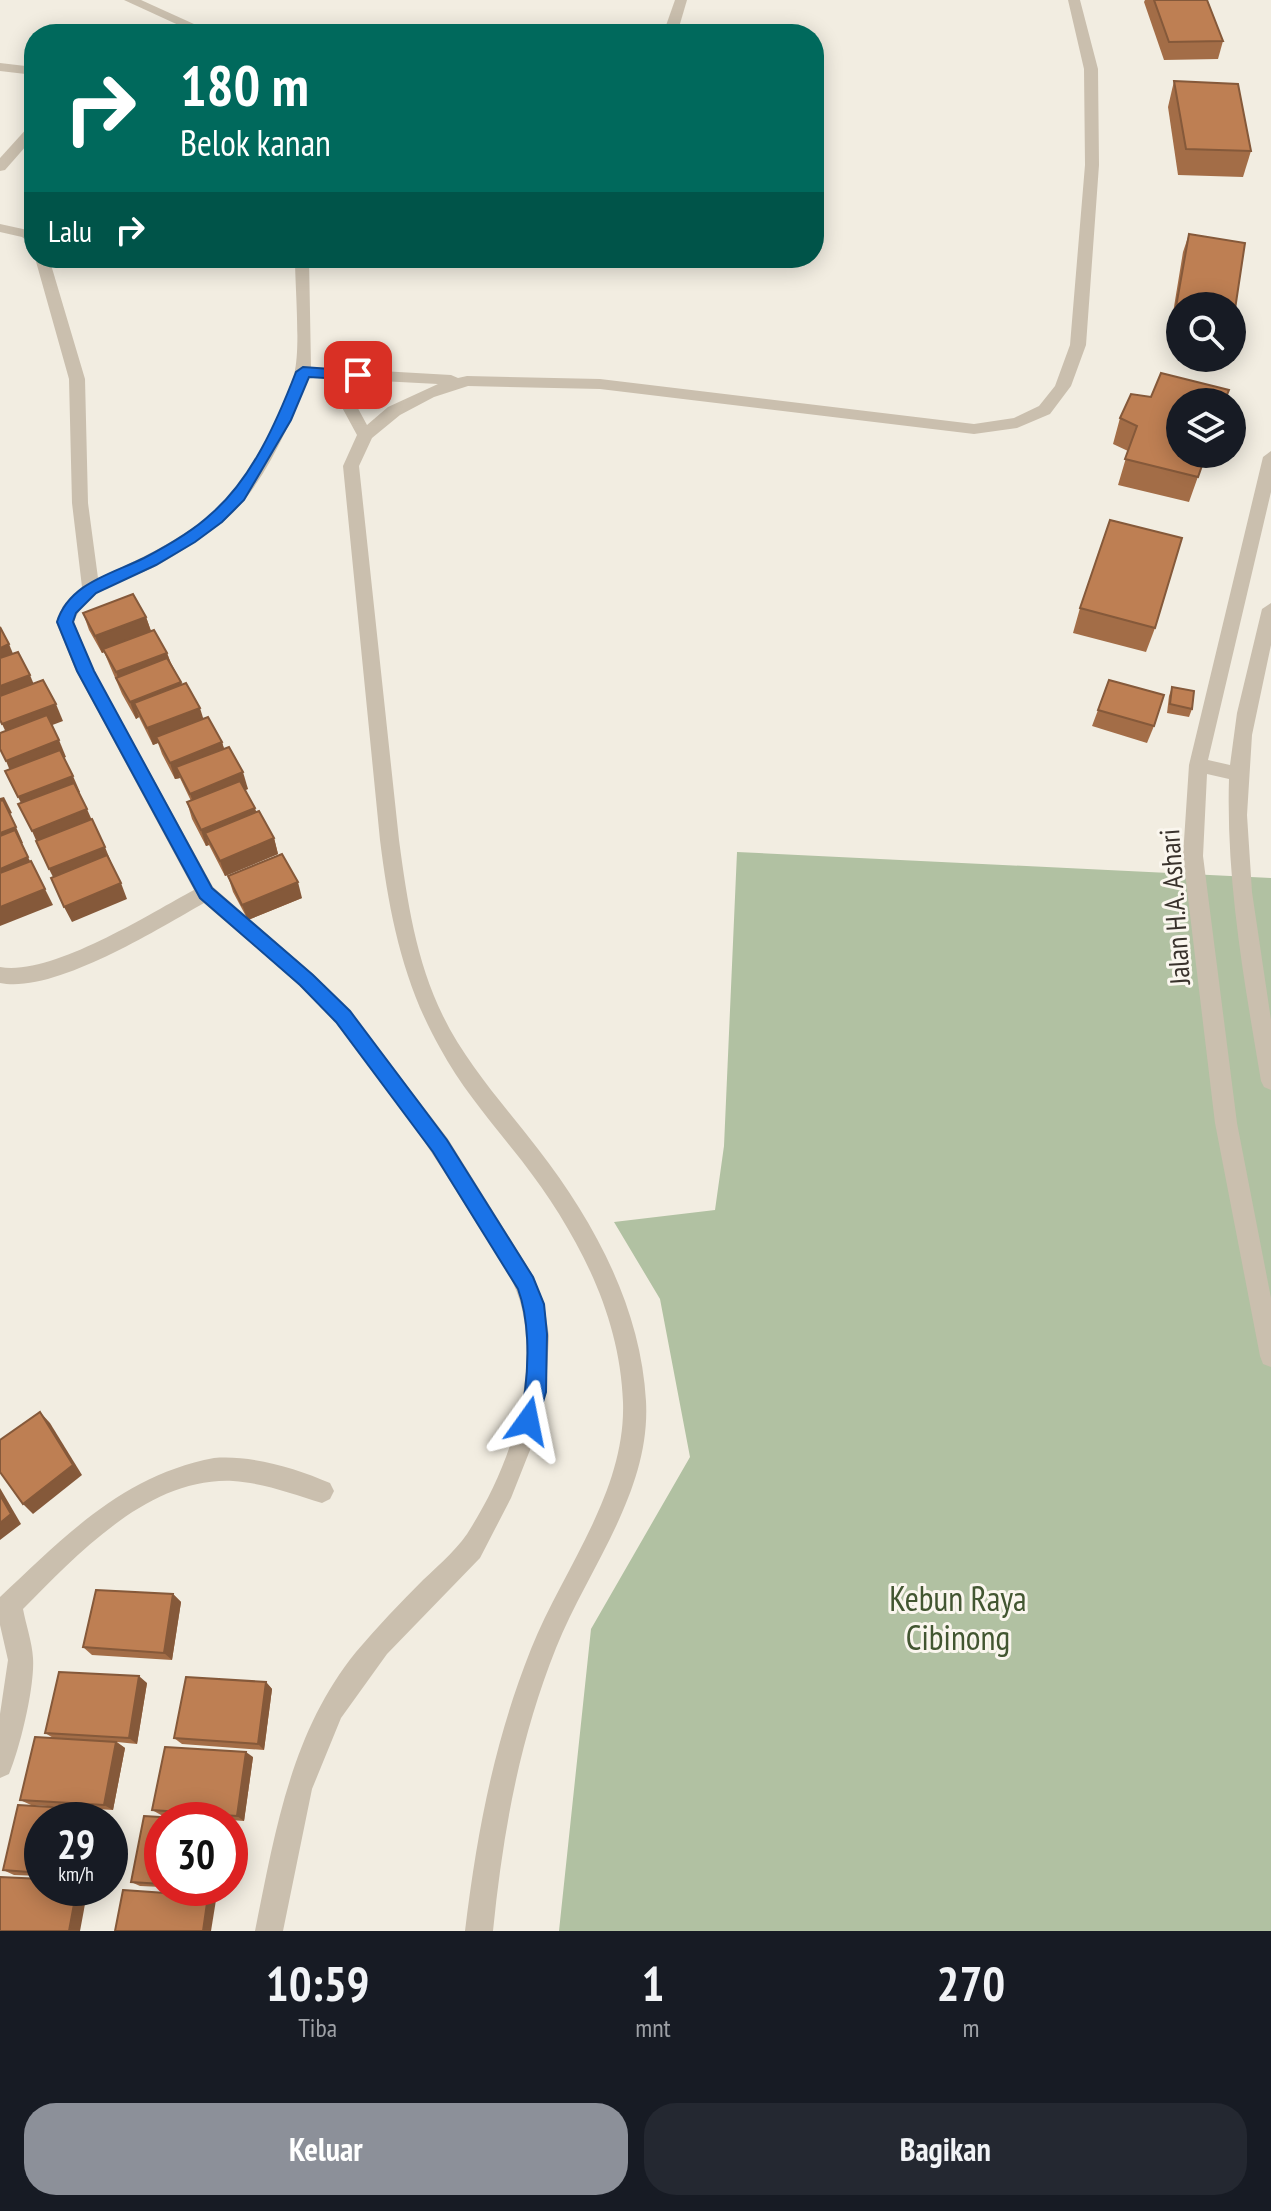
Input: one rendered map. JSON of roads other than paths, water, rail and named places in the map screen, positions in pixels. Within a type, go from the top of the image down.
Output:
[{"type":"street","points":[[130,0],[186,24]]},
{"type":"street","points":[[673,24],[681,0]]},
{"type":"street","points":[[303,372],[600,384],[974,429],[1032,419],[1055,401],[1071,369],[1078,345],[1092,138],[1091,69],[1074,0]]},
{"type":"street","points":[[0,67],[24,70]]},
{"type":"street","points":[[0,167],[24,140]]},
{"type":"street","points":[[0,228],[24,233]]},
{"type":"street","points":[[45,268],[77,379],[80,503],[91,589]]},
{"type":"street","points":[[269,1931],[288,1840],[314,1742],[343,1694],[395,1626],[472,1548],[495,1509],[520,1450],[536,1392],[537,1334],[534,1304],[526,1284],[440,1146],[343,1017],[306,980],[206,893],[65,622],[69,610],[91,589],[151,561],[190,538],[227,507],[252,475],[284,420],[303,372],[302,268]]},
{"type":"street","points":[[331,374],[365,435]]},
{"type":"street","points":[[467,381],[416,399],[394,411],[365,435],[351,466],[392,875],[403,926],[424,995],[445,1043],[470,1081],[549,1179],[580,1225],[614,1300],[627,1341],[635,1406],[630,1466],[566,1595],[516,1726],[490,1832],[479,1931]]},
{"type":"street","name":"Jalan H.A. Ashari","points":[[1271,457],[1198,765],[1193,856],[1226,1123],[1271,1356]]},
{"type":"street","points":[[1271,609],[1243,736],[1239,774],[1241,882],[1271,1081]]},
{"type":"street","points":[[1198,765],[1239,774]]},
{"type":"street","points":[[5,980],[35,976],[64,966],[206,893]]},
{"type":"street","points":[[0,1765],[14,1709],[21,1660],[5,1609],[65,1550],[115,1508],[160,1486],[206,1470],[239,1470],[322,1491]]},
{"type":"park label","name":"Kebun Raya Cibinong","points":[[958,1618]]}]
